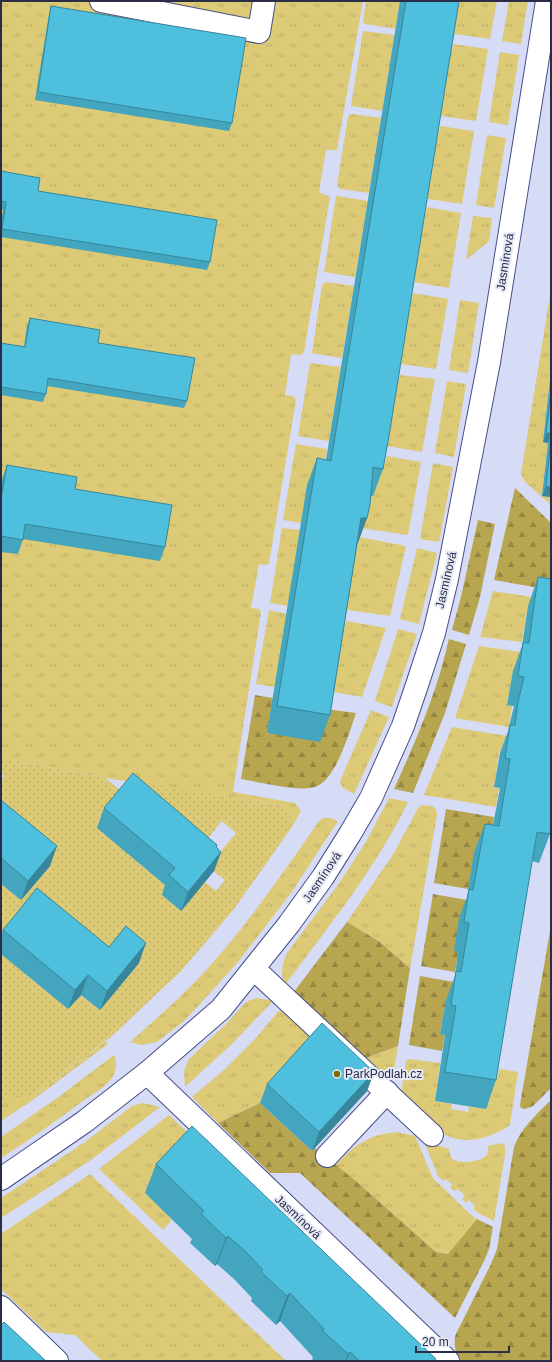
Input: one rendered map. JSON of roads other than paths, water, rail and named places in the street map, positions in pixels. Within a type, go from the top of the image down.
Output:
[{"type":"street","points":[[101,1],[258,32],[264,1]]},
{"type":"street","name":"Jasmínová","points":[[1,1179],[84,1122],[148,1073],[221,1009],[254,969],[324,877],[371,798],[417,685],[434,633],[447,579],[489,362],[547,1]]},
{"type":"street","points":[[254,969],[432,1135]]},
{"type":"street","name":"Jasmínová","points":[[148,1073],[448,1361]]},
{"type":"street","points":[[328,1156],[387,1092]]},
{"type":"street","points":[[1,1307],[58,1361]]},
{"type":"place","name":"ParkPodlah.cz","points":[[337,1074]]}]
